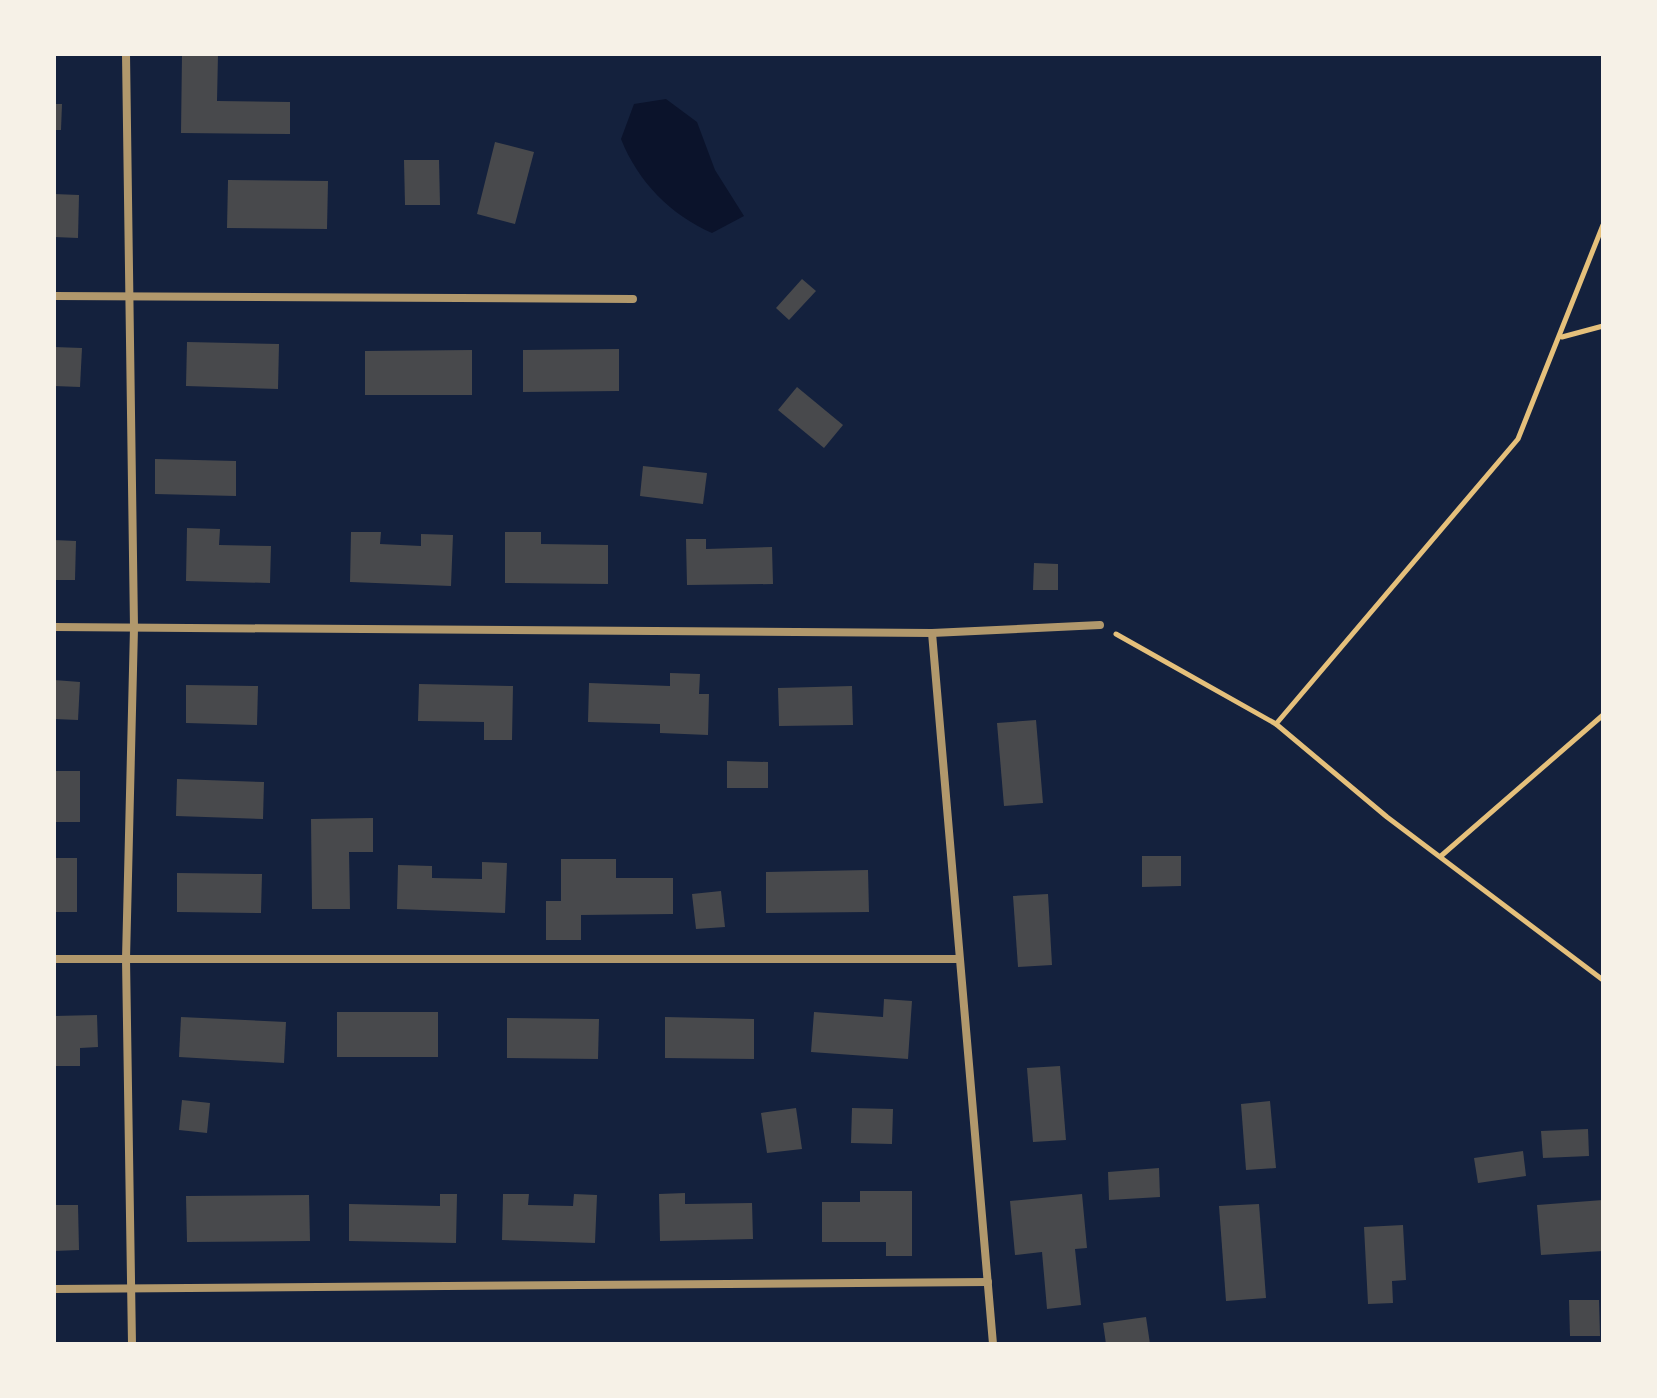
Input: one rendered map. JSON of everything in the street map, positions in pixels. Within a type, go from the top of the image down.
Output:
[{"type":"street","points":[[126,54],[134,628],[126,959],[132,1344]]},
{"type":"street","points":[[54,296],[633,299]]},
{"type":"street","points":[[54,627],[932,633],[1100,625]]},
{"type":"street","points":[[932,633],[993,1344]]},
{"type":"street","points":[[54,959],[958,959]]},
{"type":"street","points":[[54,1289],[988,1282]]},
{"type":"path","points":[[1276,724],[1518,439],[1603,225]]},
{"type":"path","points":[[1561,337],[1603,326]]},
{"type":"path","points":[[1100,625],[1276,724],[1387,817],[1603,980]]},
{"type":"path","points":[[1441,856],[1603,715]]},
{"type":"water","points":[[666,99],[697,122],[715,170],[744,216],[712,233],[683,217],[646,183],[621,139],[634,104]]},
{"type":"building","points":[[182,54],[218,54],[217,101],[290,102],[290,134],[181,133]]},
{"type":"building","points":[[54,104],[62,104],[61,130],[54,130]]},
{"type":"building","points":[[495,142],[534,152],[515,224],[477,214]]},
{"type":"building","points":[[404,160],[439,160],[440,205],[405,205]]},
{"type":"building","points":[[228,180],[328,181],[327,229],[227,228]]},
{"type":"building","points":[[54,194],[79,195],[78,238],[54,237]]},
{"type":"building","points":[[802,279],[816,291],[789,320],[776,308]]},
{"type":"building","points":[[187,342],[279,344],[278,389],[186,386]]},
{"type":"building","points":[[54,347],[82,348],[80,387],[54,386]]},
{"type":"building","points":[[619,349],[619,391],[523,392],[523,350]]},
{"type":"building","points":[[472,350],[472,395],[365,395],[365,351]]},
{"type":"building","points":[[797,387],[843,425],[824,448],[778,410]]},
{"type":"building","points":[[155,459],[236,461],[236,496],[155,494]]},
{"type":"building","points":[[643,466],[707,473],[703,504],[640,496]]},
{"type":"building","points":[[187,528],[220,529],[219,545],[271,546],[270,583],[186,581]]},
{"type":"building","points":[[351,532],[381,532],[380,544],[421,546],[421,534],[453,535],[451,586],[350,582]]},
{"type":"building","points":[[505,532],[541,532],[541,544],[608,545],[608,584],[505,583]]},
{"type":"building","points":[[686,539],[706,539],[706,549],[772,547],[773,584],[687,585]]},
{"type":"building","points":[[54,540],[76,541],[75,580],[54,580]]},
{"type":"building","points":[[1034,563],[1058,564],[1058,590],[1033,590]]},
{"type":"building","points":[[670,673],[700,674],[699,694],[709,694],[708,735],[660,733],[660,724],[588,722],[589,683],[670,686]]},
{"type":"building","points":[[54,680],[80,682],[78,720],[54,719]]},
{"type":"building","points":[[419,684],[513,686],[512,740],[484,740],[484,722],[418,721]]},
{"type":"building","points":[[186,685],[258,686],[257,725],[186,723]]},
{"type":"building","points":[[852,686],[853,725],[779,726],[778,688]]},
{"type":"building","points":[[1036,720],[1043,803],[1004,806],[997,723]]},
{"type":"building","points":[[727,761],[768,762],[768,788],[727,788]]},
{"type":"building","points":[[54,771],[80,771],[80,822],[54,822]]},
{"type":"building","points":[[177,779],[264,782],[263,819],[176,816]]},
{"type":"building","points":[[373,818],[373,852],[349,852],[350,909],[312,909],[311,819]]},
{"type":"building","points":[[1142,856],[1181,856],[1181,886],[1142,887]]},
{"type":"building","points":[[54,858],[77,858],[77,912],[54,912]]},
{"type":"building","points":[[561,859],[616,859],[616,878],[673,878],[673,914],[581,915],[581,940],[546,940],[546,901],[561,901]]},
{"type":"building","points":[[482,862],[507,863],[505,913],[397,909],[398,865],[432,866],[432,878],[482,879]]},
{"type":"building","points":[[868,870],[869,912],[766,913],[766,872]]},
{"type":"building","points":[[177,873],[262,874],[261,913],[177,912]]},
{"type":"building","points":[[721,891],[725,927],[696,929],[692,894]]},
{"type":"building","points":[[1048,894],[1052,965],[1018,967],[1013,896]]},
{"type":"building","points":[[884,999],[912,1001],[908,1059],[811,1052],[814,1012],[883,1017]]},
{"type":"building","points":[[337,1012],[438,1012],[438,1057],[337,1057]]},
{"type":"building","points":[[97,1015],[98,1047],[80,1048],[80,1066],[54,1066],[54,1016]]},
{"type":"building","points":[[181,1017],[286,1022],[284,1063],[179,1057]]},
{"type":"building","points":[[665,1017],[754,1019],[754,1059],[665,1058]]},
{"type":"building","points":[[507,1018],[599,1019],[598,1059],[507,1058]]},
{"type":"building","points":[[1060,1066],[1066,1140],[1033,1142],[1027,1068]]},
{"type":"building","points":[[182,1100],[210,1103],[207,1133],[179,1130]]},
{"type":"building","points":[[1270,1101],[1276,1168],[1246,1170],[1241,1104]]},
{"type":"building","points":[[796,1108],[802,1149],[767,1153],[761,1113]]},
{"type":"building","points":[[852,1108],[893,1109],[892,1144],[851,1143]]},
{"type":"building","points":[[1588,1129],[1589,1156],[1543,1158],[1541,1131]]},
{"type":"building","points":[[1523,1151],[1526,1176],[1478,1183],[1474,1158]]},
{"type":"building","points":[[1159,1168],[1160,1197],[1109,1200],[1108,1172]]},
{"type":"building","points":[[860,1191],[912,1191],[912,1256],[886,1256],[886,1242],[822,1242],[822,1202],[860,1202]]},
{"type":"building","points":[[685,1193],[685,1204],[752,1203],[753,1239],[660,1241],[659,1194]]},
{"type":"building","points":[[440,1194],[457,1194],[456,1243],[349,1241],[349,1204],[440,1206]]},
{"type":"building","points":[[503,1194],[529,1194],[528,1205],[573,1206],[574,1194],[597,1195],[595,1243],[502,1240]]},
{"type":"building","points":[[1082,1194],[1087,1248],[1075,1249],[1081,1305],[1047,1309],[1042,1252],[1015,1255],[1010,1201]]},
{"type":"building","points":[[309,1195],[310,1241],[187,1242],[186,1196]]},
{"type":"building","points":[[1603,1200],[1603,1251],[1541,1255],[1537,1205]]},
{"type":"building","points":[[1259,1204],[1266,1298],[1226,1301],[1219,1206]]},
{"type":"building","points":[[54,1205],[78,1205],[79,1250],[54,1251]]},
{"type":"building","points":[[1403,1225],[1406,1280],[1392,1281],[1393,1303],[1368,1304],[1364,1227]]},
{"type":"building","points":[[1569,1300],[1599,1300],[1600,1336],[1570,1336]]},
{"type":"building","points":[[1146,1317],[1150,1344],[1106,1344],[1103,1323]]}]
